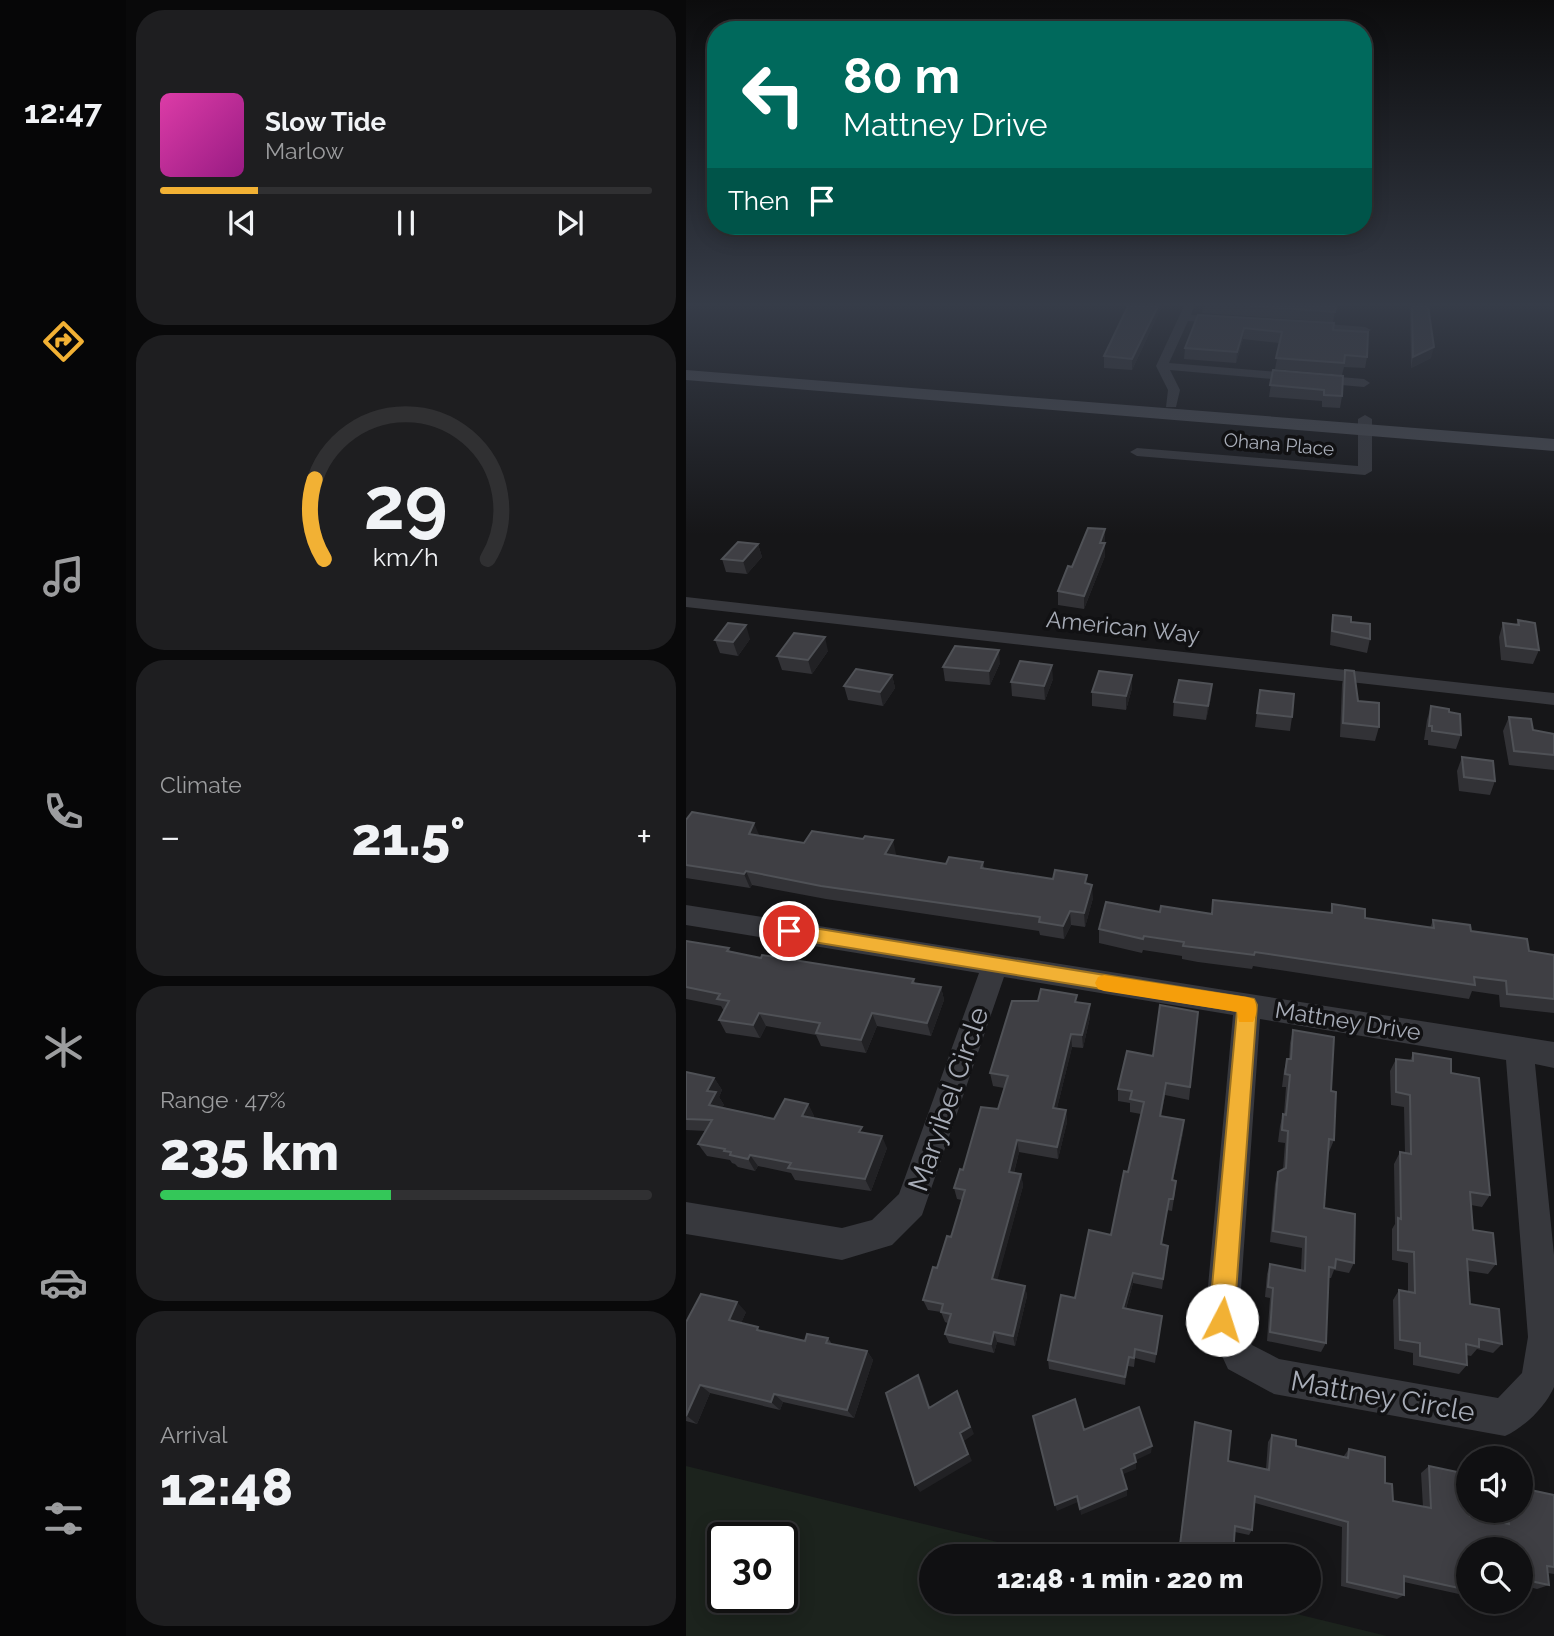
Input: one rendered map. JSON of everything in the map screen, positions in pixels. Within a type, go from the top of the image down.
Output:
[{"type":"main road","points":[[829,382],[861,384]]},
{"type":"main road","points":[[845,382],[1365,425],[1503,435],[1554,434]]},
{"type":"main road","points":[[1503,435],[1554,445]]},
{"type":"street","points":[[1168,409],[1174,390],[1170,382]]},
{"type":"street","points":[[1356,382],[1364,383]]},
{"type":"street","name":"Ohana Place","points":[[1137,452],[1365,471],[1365,425]]},
{"type":"street","name":"American Way","points":[[686,602],[1554,699]]},
{"type":"street","name":"Mattney Drive","points":[[686,915],[1554,1055]]},
{"type":"street","name":"Maryibel Circle","points":[[686,1218],[842,1244],[881,1234],[911,1204],[995,964]]},
{"type":"street","name":"Mattney Circle","points":[[1247,1005],[1222,1320],[1240,1357],[1273,1376],[1505,1418],[1538,1382],[1545,1337],[1519,1049]]},
{"type":"shaded area","points":[[686,1466],[1006,1544],[919,1544],[919,1614],[1296,1614],[1387,1636],[686,1636]]},
{"type":"building","points":[[1271,382],[1343,382],[1342,396],[1324,395],[1324,390],[1270,385]]},
{"type":"building","points":[[1088,528],[1105,529],[1100,543],[1105,543],[1084,596],[1058,591],[1068,566],[1072,567]]},
{"type":"building","points":[[738,542],[758,544],[743,561],[722,559]]},
{"type":"building","points":[[1333,615],[1351,617],[1351,622],[1370,624],[1370,639],[1332,631]]},
{"type":"building","points":[[1518,620],[1535,623],[1539,650],[1506,646],[1503,623],[1519,625]]},
{"type":"building","points":[[728,623],[746,625],[733,642],[715,640]]},
{"type":"building","points":[[794,633],[825,637],[808,660],[777,656]]},
{"type":"building","points":[[955,646],[999,650],[989,671],[943,667]]},
{"type":"building","points":[[1020,661],[1052,665],[1044,686],[1011,682]]},
{"type":"building","points":[[856,669],[892,675],[880,692],[844,686]]},
{"type":"building","points":[[1345,670],[1354,671],[1358,701],[1379,703],[1379,727],[1343,723]]},
{"type":"building","points":[[1099,671],[1132,675],[1126,696],[1092,692]]},
{"type":"building","points":[[1179,680],[1212,684],[1208,706],[1174,702]]},
{"type":"building","points":[[1260,690],[1294,694],[1292,717],[1257,713]]},
{"type":"building","points":[[1431,706],[1460,714],[1461,735],[1432,731],[1432,726],[1429,726]]},
{"type":"building","points":[[1509,717],[1531,719],[1533,730],[1554,734],[1554,755],[1514,751]]},
{"type":"building","points":[[1462,757],[1493,761],[1495,781],[1464,777]]},
{"type":"building","points":[[692,812],[754,823],[749,834],[804,843],[812,831],[863,839],[865,836],[893,840],[885,854],[946,864],[949,857],[983,862],[981,868],[1053,879],[1055,870],[1087,875],[1085,883],[1092,885],[1084,913],[1070,911],[1063,926],[1039,922],[1040,917],[821,886],[746,871],[744,874],[686,865],[686,820]]},
{"type":"building","points":[[1213,900],[1332,913],[1332,904],[1365,909],[1365,918],[1434,928],[1433,920],[1470,925],[1471,931],[1527,939],[1529,951],[1554,955],[1554,999],[1507,994],[1506,981],[1474,977],[1475,985],[1255,952],[1254,955],[1183,946],[1184,942],[1144,936],[1143,939],[1099,929],[1106,902],[1160,912],[1161,906],[1212,914]]},
{"type":"building","points":[[686,941],[729,948],[727,951],[761,958],[762,955],[914,979],[912,983],[941,987],[927,1023],[872,1013],[861,1040],[816,1033],[820,1023],[759,1013],[753,1025],[719,1020],[729,1001],[717,999],[720,994],[686,987]]},
{"type":"building","points":[[1041,989],[1077,995],[1075,1002],[1090,1004],[1082,1035],[1071,1034],[1053,1108],[1066,1110],[1057,1147],[1017,1140],[1009,1172],[1021,1174],[992,1279],[1025,1286],[1013,1336],[994,1332],[991,1344],[945,1334],[951,1314],[941,1312],[943,1304],[923,1300],[933,1267],[937,1268],[947,1236],[951,1237],[965,1190],[954,1188],[960,1169],[963,1170],[981,1107],[998,1109],[1008,1076],[990,1073],[1012,1001],[1038,1001]]},
{"type":"building","points":[[1160,1005],[1198,1012],[1190,1087],[1166,1083],[1160,1116],[1184,1120],[1172,1180],[1176,1181],[1173,1199],[1169,1199],[1161,1244],[1168,1246],[1163,1279],[1133,1273],[1123,1308],[1162,1316],[1156,1354],[1135,1349],[1134,1358],[1129,1357],[1125,1377],[1048,1360],[1061,1295],[1075,1298],[1089,1230],[1111,1235],[1124,1171],[1128,1172],[1144,1102],[1130,1099],[1132,1091],[1118,1089],[1127,1051],[1153,1056]]},
{"type":"building","points":[[1293,1030],[1334,1037],[1331,1091],[1336,1092],[1334,1140],[1329,1139],[1324,1208],[1355,1214],[1354,1263],[1336,1259],[1335,1268],[1329,1267],[1326,1343],[1270,1332],[1273,1288],[1268,1287],[1270,1264],[1305,1271],[1306,1237],[1273,1231],[1278,1172],[1286,1168],[1288,1131],[1282,1130],[1290,1075],[1285,1074],[1287,1059],[1291,1059]]},
{"type":"building","points":[[1413,1053],[1451,1059],[1451,1073],[1479,1078],[1490,1195],[1470,1192],[1473,1230],[1493,1233],[1496,1264],[1467,1259],[1470,1304],[1499,1309],[1502,1344],[1479,1339],[1479,1347],[1466,1344],[1467,1365],[1420,1356],[1420,1343],[1400,1340],[1399,1290],[1415,1293],[1414,1252],[1398,1250],[1398,1218],[1401,1219],[1400,1152],[1411,1154],[1410,1095],[1396,1092],[1396,1059],[1413,1061]]},
{"type":"building","points":[[686,1072],[714,1078],[707,1091],[716,1092],[709,1105],[774,1119],[785,1099],[808,1104],[802,1116],[862,1127],[859,1132],[882,1136],[865,1179],[788,1168],[791,1163],[750,1155],[748,1159],[730,1155],[731,1152],[724,1151],[725,1149],[698,1144],[712,1120],[686,1119]]},
{"type":"building","points":[[701,1294],[737,1302],[729,1320],[758,1327],[757,1330],[805,1341],[807,1334],[828,1338],[826,1343],[867,1351],[847,1410],[774,1394],[771,1402],[700,1385],[686,1416],[686,1322]]},
{"type":"building","points":[[918,1375],[929,1408],[957,1391],[970,1427],[960,1433],[968,1454],[915,1485],[886,1393]]},
{"type":"building","points":[[1075,1399],[1084,1430],[1139,1407],[1152,1446],[1134,1454],[1136,1462],[1121,1469],[1127,1489],[1080,1509],[1077,1496],[1055,1505],[1033,1416]]},
{"type":"building","points":[[1195,1422],[1231,1431],[1228,1461],[1269,1470],[1272,1435],[1296,1440],[1296,1446],[1348,1458],[1349,1449],[1385,1457],[1385,1483],[1392,1484],[1393,1501],[1431,1508],[1429,1466],[1456,1472],[1456,1523],[1533,1523],[1533,1491],[1554,1495],[1554,1567],[1547,1566],[1549,1585],[1533,1582],[1533,1537],[1456,1537],[1456,1587],[1404,1576],[1404,1595],[1347,1582],[1348,1522],[1255,1496],[1252,1530],[1235,1526],[1234,1544],[1180,1544]]},
{"type":"slow traffic","points":[[1104,983],[1247,1005],[1246,1016]]},
{"type":"route","points":[[789,931],[1247,1005],[1222,1320]]}]
